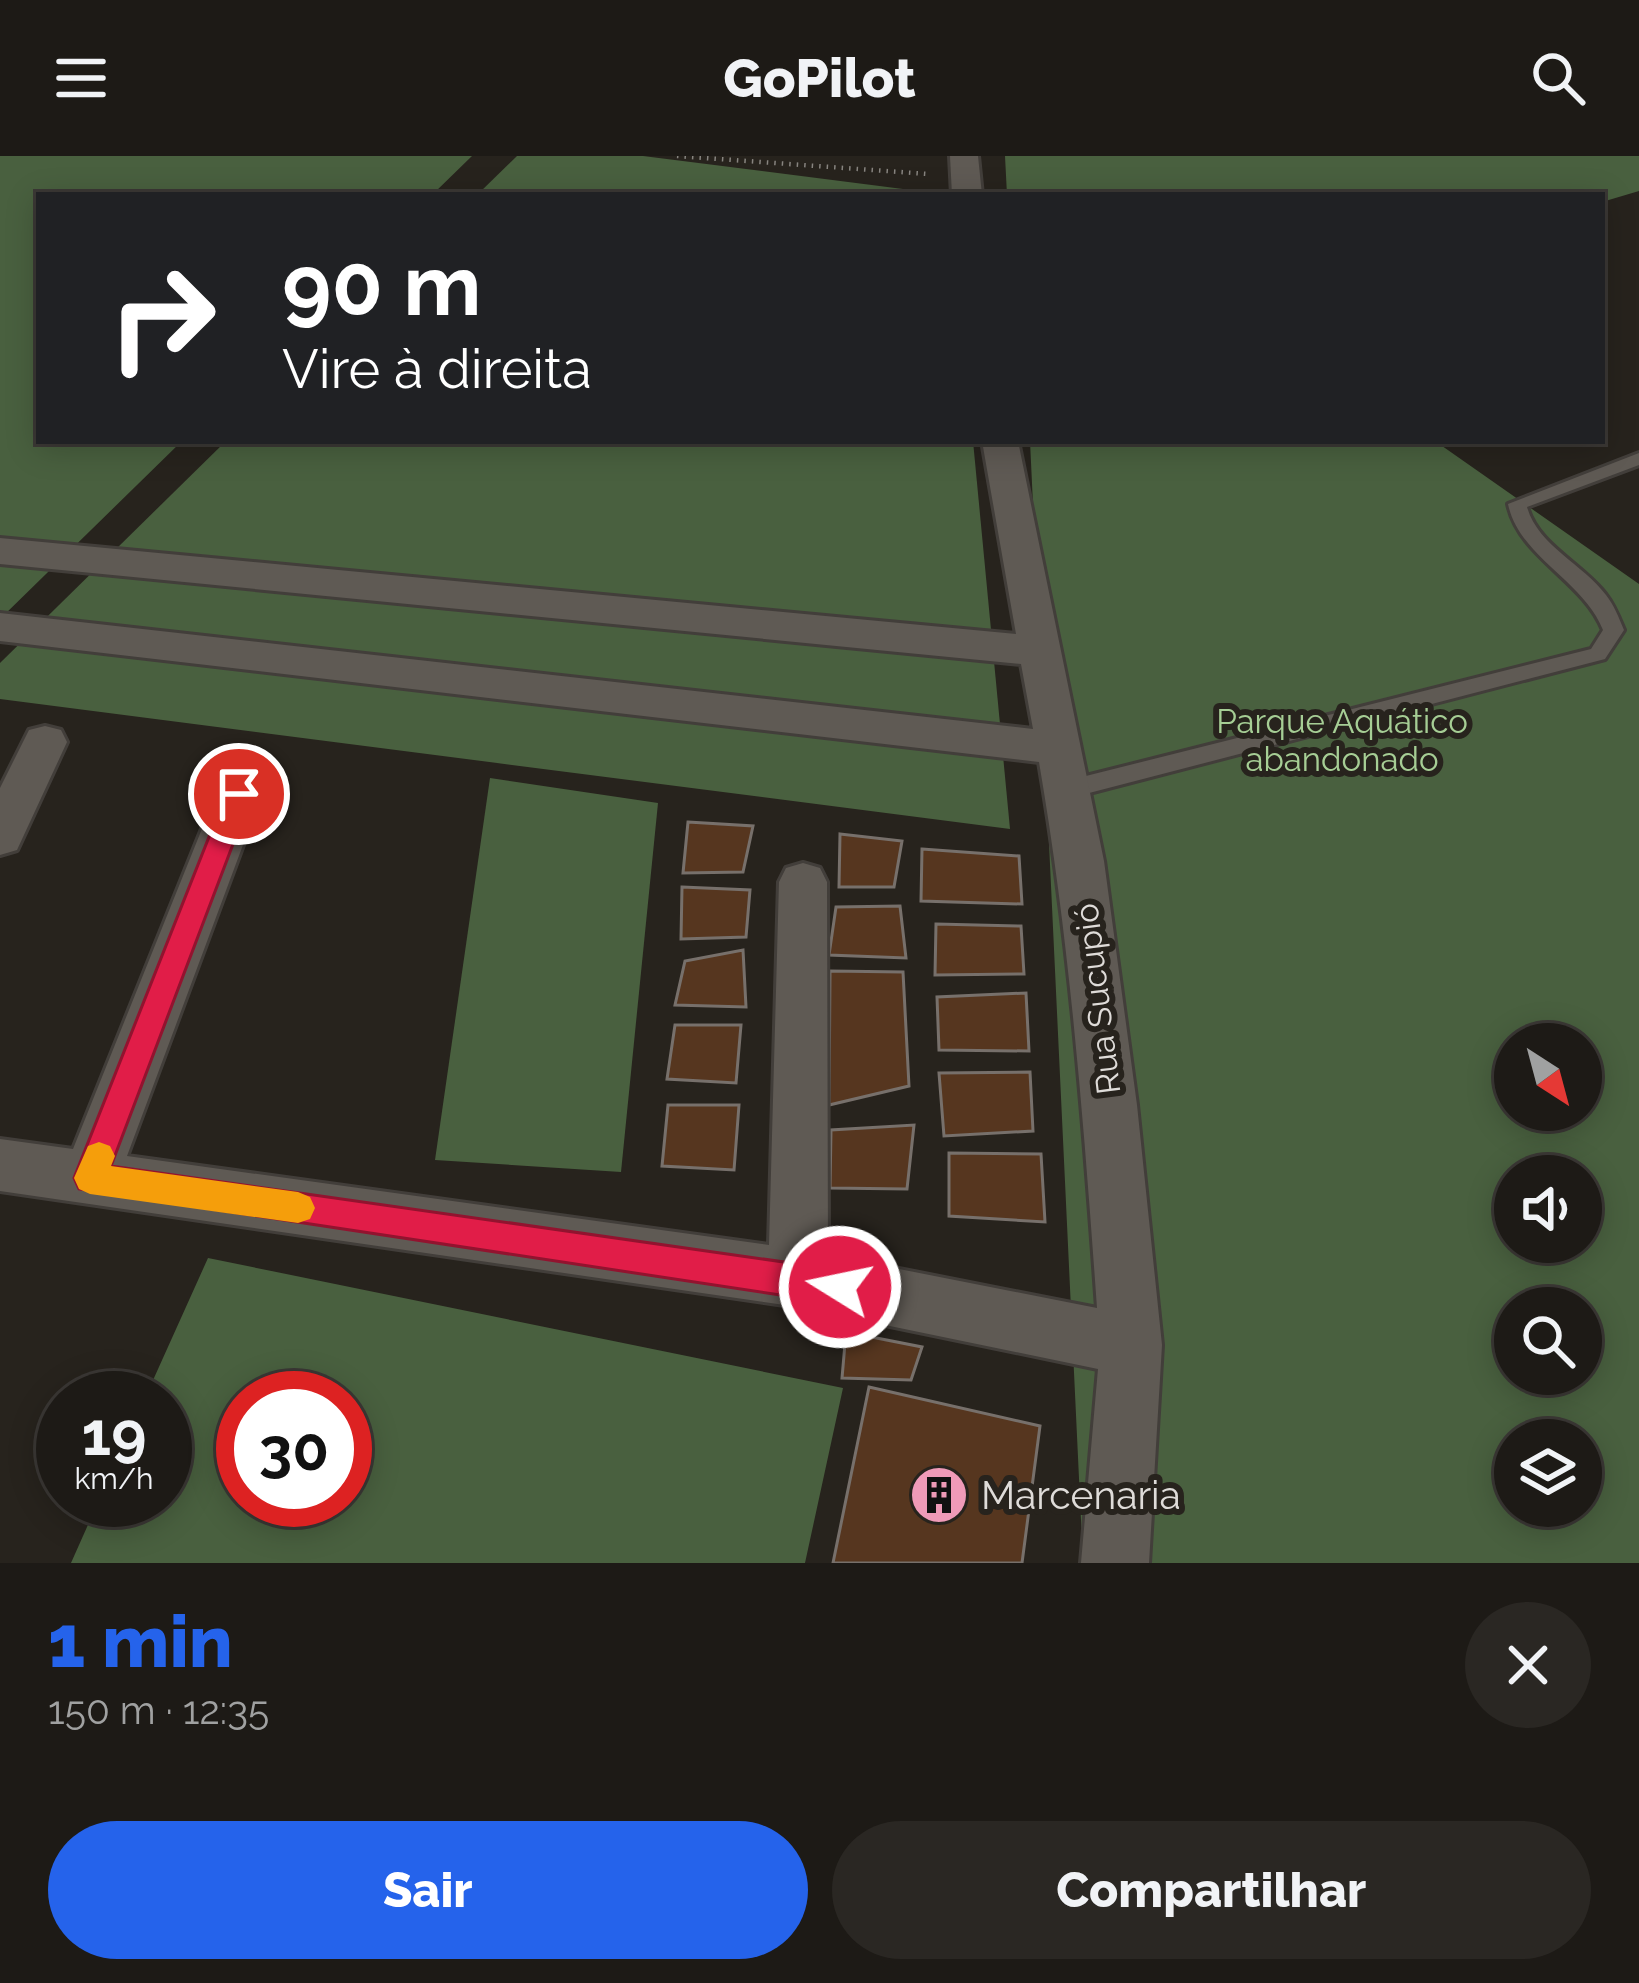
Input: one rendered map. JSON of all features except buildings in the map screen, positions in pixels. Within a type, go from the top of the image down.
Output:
[{"type":"street","name":"Rua Sucupió","points":[[1001,444],[1080,861],[1110,1105],[1131,1345],[1115,1563]]},
{"type":"street","points":[[0,551],[1037,651]]},
{"type":"street","points":[[0,627],[1062,769]]},
{"type":"street","points":[[0,837],[45,742]]},
{"type":"street","points":[[90,1178],[239,794]]},
{"type":"street","points":[[798,1278],[803,882]]},
{"type":"street","points":[[0,1165],[798,1278],[1131,1345]]},
{"type":"lane","points":[[1062,769],[1598,655],[1614,630],[1600,600],[1532,532],[1517,514],[1517,504],[1639,459]]},
{"type":"path","points":[[677,156],[965,175]]},
{"type":"green space","points":[[0,156],[472,156],[435,192],[36,192],[36,444],[179,444],[0,619]]},
{"type":"green space","points":[[517,156],[643,156],[926,192],[480,192]]},
{"type":"green space","points":[[1005,156],[1639,156],[1639,191],[1605,201],[1605,192],[1007,192]]},
{"type":"green space","points":[[223,444],[973,444],[1010,829],[0,699],[0,663]]},
{"type":"green space","name":"Parque Aquático abandonado","points":[[1030,444],[1439,444],[1639,584],[1639,1563],[1083,1563]]},
{"type":"green space","points":[[490,778],[658,803],[621,1172],[435,1160]]},
{"type":"green space","points":[[208,1258],[843,1388],[805,1563],[71,1563],[87,1527],[192,1527],[192,1371],[157,1371]]},
{"type":"slow traffic","points":[[99,1156],[90,1178],[298,1208]]},
{"type":"place","name":"Marcenaria","points":[[939,1495]]},
{"type":"route","points":[[239,794],[90,1178],[840,1287]]}]
